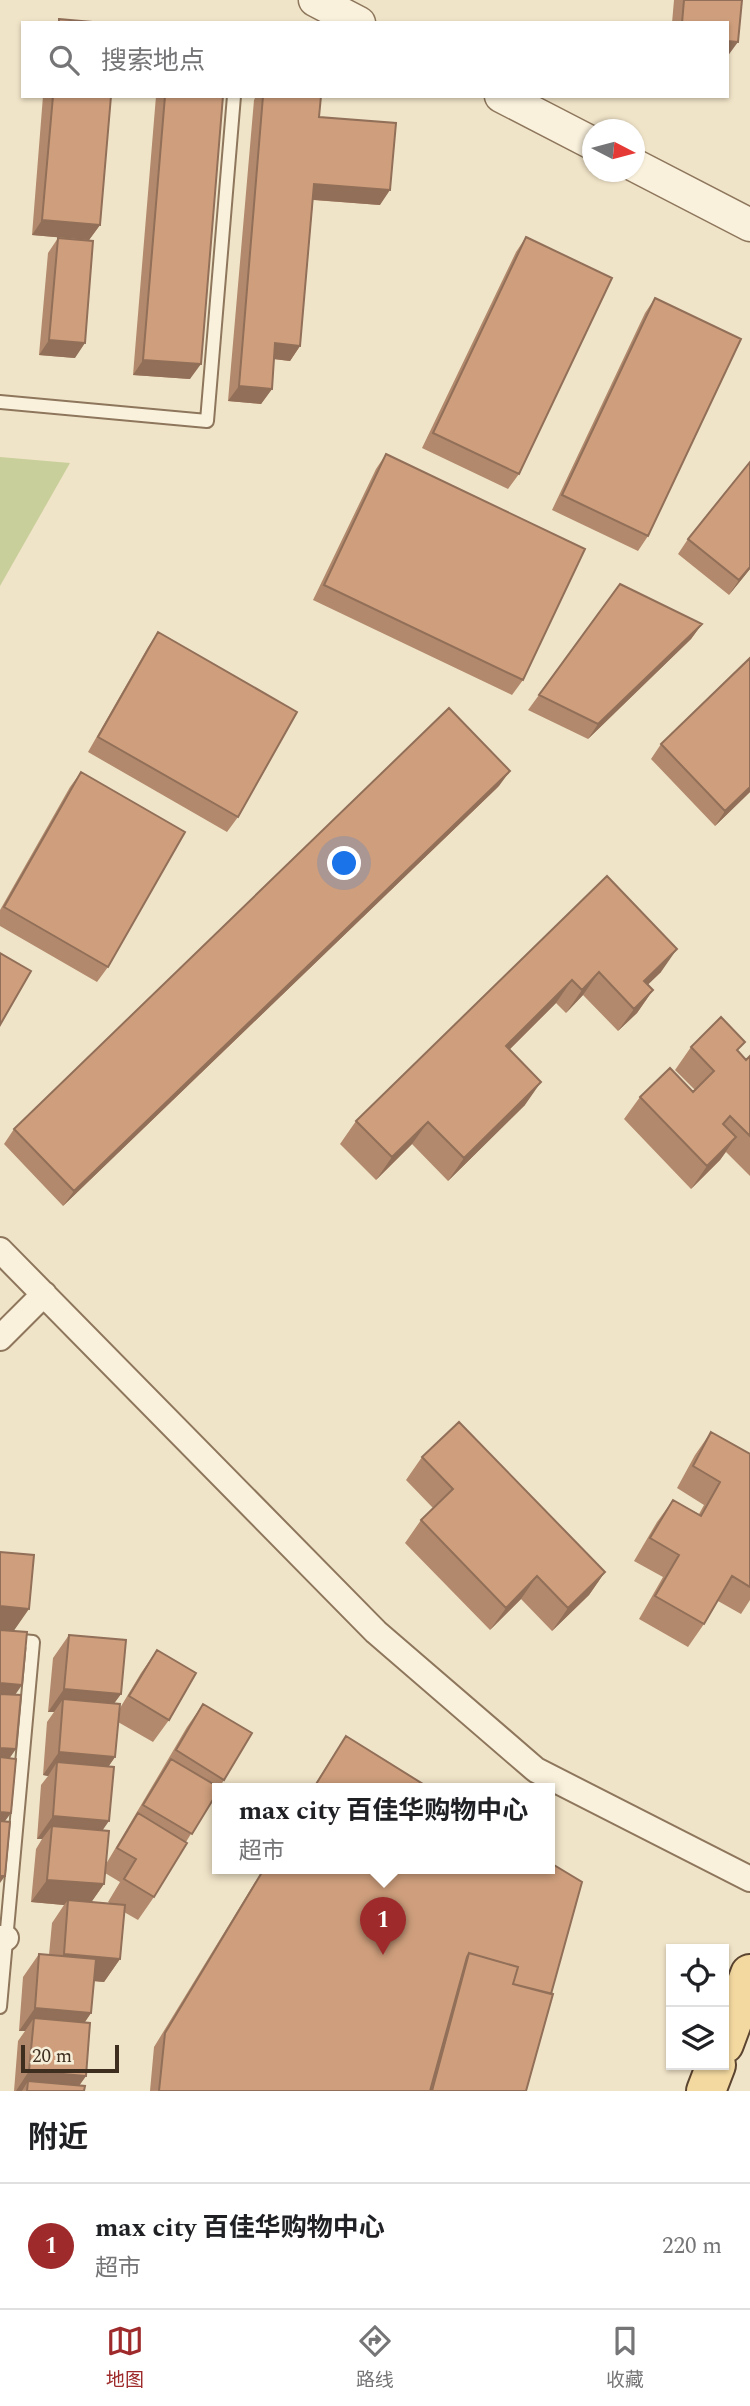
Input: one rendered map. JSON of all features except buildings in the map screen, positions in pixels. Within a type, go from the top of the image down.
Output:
[{"type":"main road","points":[[729,2031],[750,1975]]},
{"type":"street","points":[[315,0],[355,21]]},
{"type":"street","points":[[505,98],[582,137]]},
{"type":"street","points":[[645,170],[750,225]]},
{"type":"street","points":[[0,1250],[376,1632],[536,1770],[750,1879]]},
{"type":"street","points":[[0,1338],[44,1294]]},
{"type":"lane","points":[[0,402],[207,421],[234,98]]},
{"type":"lane","points":[[0,1639],[33,1642],[3,1938],[0,2007]]},
{"type":"green space","points":[[0,457],[70,463],[0,586]]},
{"type":"place","name":"max city 百佳华购物中心","points":[[383,1955]]}]
